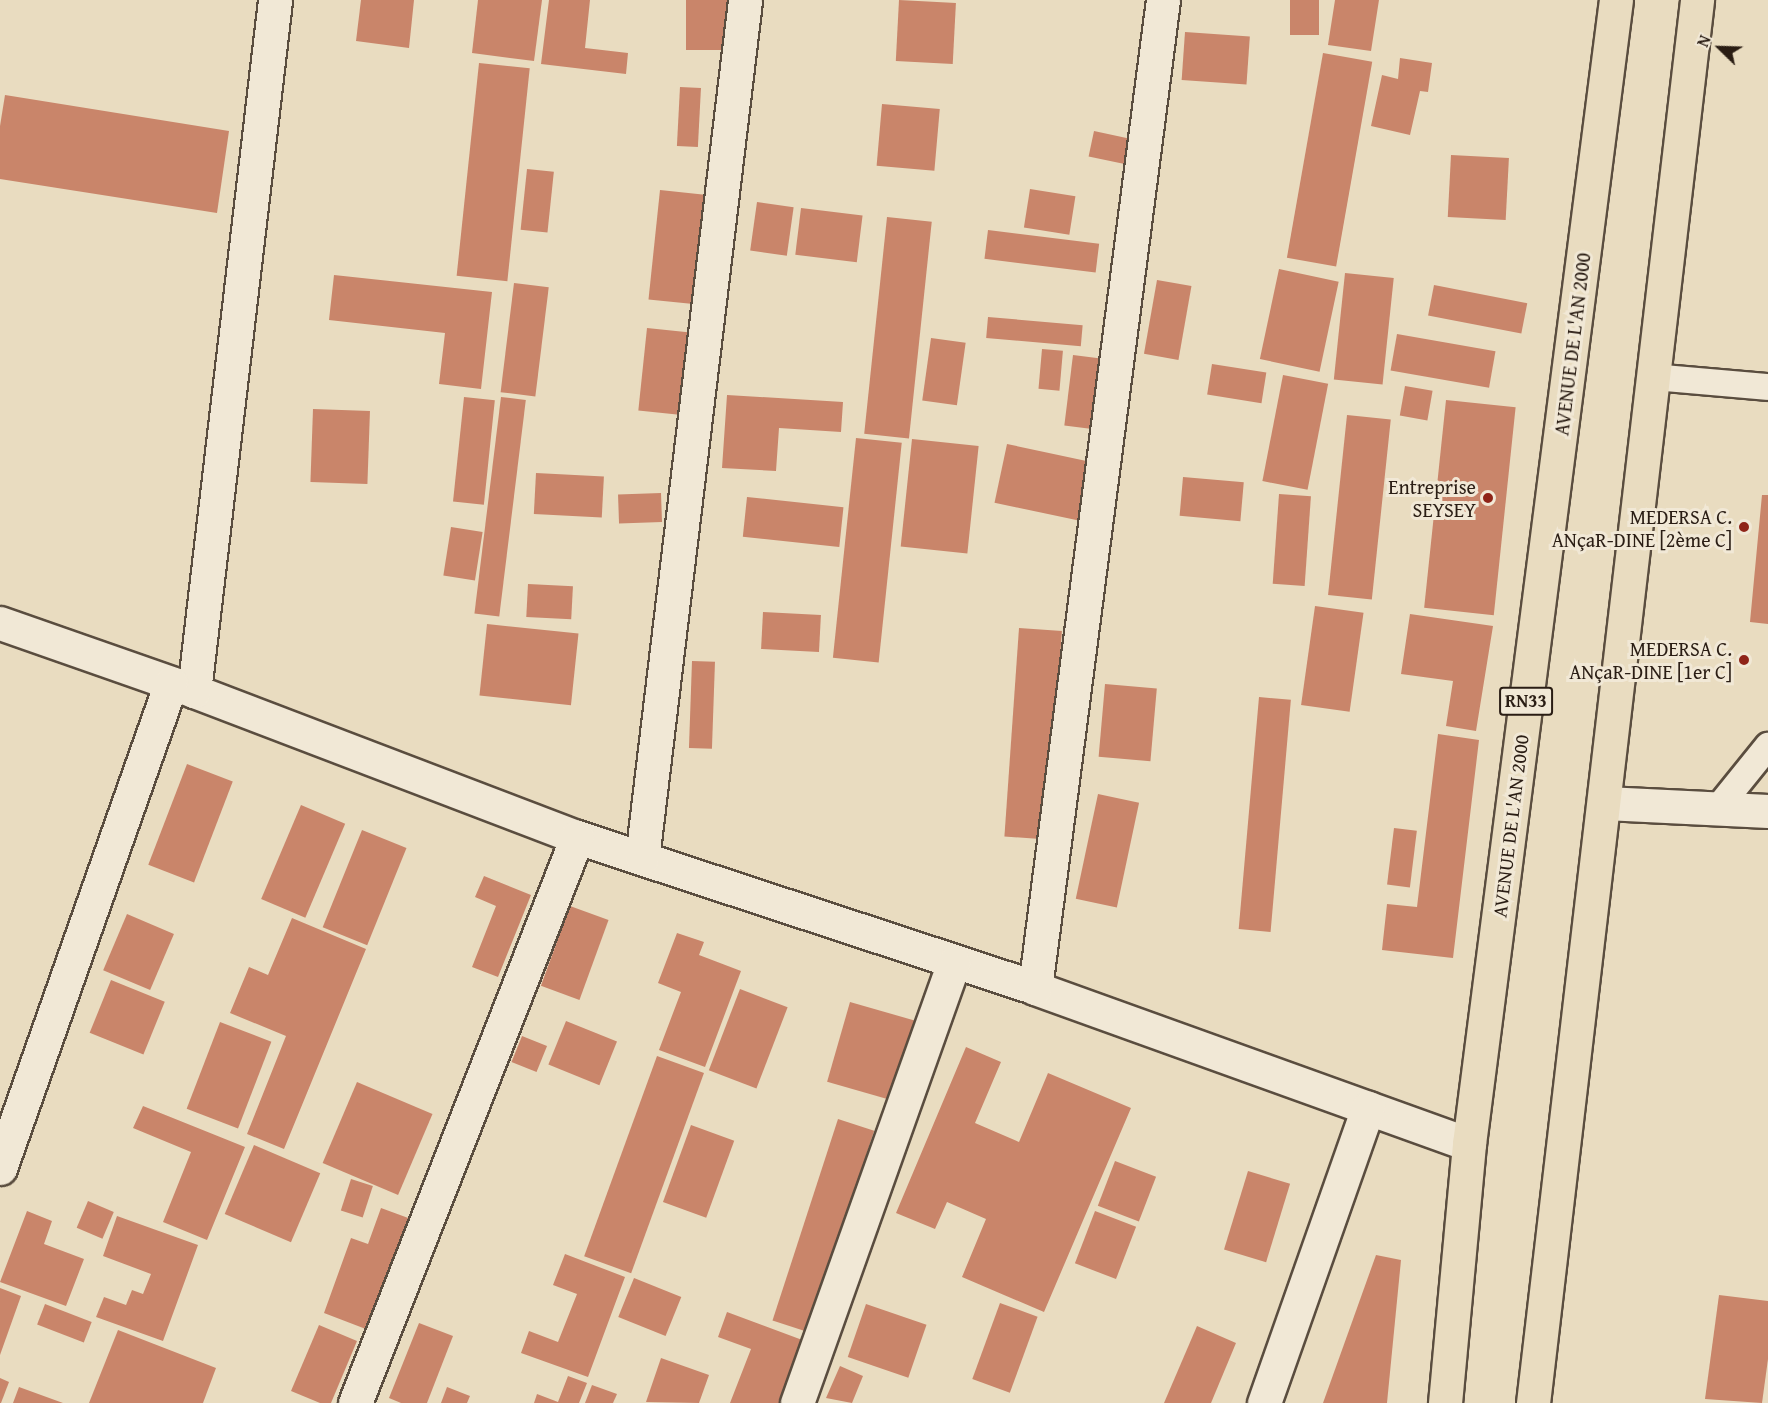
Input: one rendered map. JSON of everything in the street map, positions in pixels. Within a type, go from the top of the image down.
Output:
[{"type":"main road","name":"AVENUE DE L'AN 2000","points":[[1445,1403],[1469,1144],[1616,0]]},
{"type":"main road","points":[[1533,1403],[1605,803],[1697,0]]},
{"type":"street","points":[[0,1168],[182,687],[275,0]]},
{"type":"street","points":[[642,858],[745,0]]},
{"type":"street","points":[[1035,988],[1163,0]]},
{"type":"street","points":[[0,623],[182,687],[577,837],[1035,988],[1469,1144]]},
{"type":"street","points":[[1605,803],[1768,811]]},
{"type":"street","points":[[355,1403],[577,837]]},
{"type":"street","points":[[797,1403],[954,963]]},
{"type":"street","points":[[1264,1403],[1368,1108]]},
{"type":"lane","points":[[1653,377],[1768,387]]},
{"type":"lane","points":[[1718,808],[1768,746]]},
{"type":"building","points":[[361,0],[414,0],[409,48],[356,41]]},
{"type":"building","points":[[478,0],[542,0],[534,61],[472,53]]},
{"type":"building","points":[[549,0],[590,0],[585,48],[628,53],[626,74],[541,64]]},
{"type":"building","points":[[686,0],[734,0],[734,50],[686,50]]},
{"type":"building","points":[[899,0],[956,3],[953,64],[896,61]]},
{"type":"building","points":[[1290,0],[1319,0],[1319,35],[1290,35]]},
{"type":"building","points":[[1335,0],[1379,0],[1371,51],[1328,45]]},
{"type":"building","points":[[1185,32],[1250,37],[1246,84],[1182,80]]},
{"type":"building","points":[[1323,53],[1372,62],[1336,267],[1287,258]]},
{"type":"building","points":[[1400,58],[1432,63],[1428,92],[1420,91],[1410,135],[1371,126],[1382,75],[1398,79]]},
{"type":"building","points":[[479,63],[530,68],[507,281],[457,276]]},
{"type":"building","points":[[680,87],[701,88],[698,147],[677,146]]},
{"type":"building","points":[[5,95],[229,131],[217,213],[0,179],[0,126]]},
{"type":"building","points":[[882,104],[940,109],[934,171],[877,166]]},
{"type":"building","points":[[1094,131],[1131,139],[1126,164],[1089,156]]},
{"type":"building","points":[[1451,155],[1509,158],[1506,220],[1448,217]]},
{"type":"building","points":[[527,169],[554,172],[547,232],[521,230]]},
{"type":"building","points":[[1030,189],[1075,196],[1069,235],[1024,228]]},
{"type":"building","points":[[660,190],[705,195],[693,304],[649,299]]},
{"type":"building","points":[[757,202],[794,207],[787,256],[750,251]]},
{"type":"building","points":[[801,208],[863,216],[857,262],[795,255]]},
{"type":"building","points":[[887,217],[932,222],[909,439],[864,434]]},
{"type":"building","points":[[988,230],[1099,244],[1096,272],[984,259]]},
{"type":"building","points":[[1279,269],[1339,282],[1320,372],[1260,359]]},
{"type":"building","points":[[1345,273],[1394,278],[1383,385],[1334,379]]},
{"type":"building","points":[[334,275],[492,292],[481,389],[439,384],[445,333],[329,320]]},
{"type":"building","points":[[1157,280],[1191,286],[1178,360],[1144,354]]},
{"type":"building","points":[[514,283],[549,287],[535,396],[501,392]]},
{"type":"building","points":[[1434,285],[1527,303],[1521,334],[1428,315]]},
{"type":"building","points":[[988,317],[1083,325],[1081,346],[986,338]]},
{"type":"building","points":[[647,328],[693,333],[684,415],[638,411]]},
{"type":"building","points":[[1397,334],[1495,351],[1489,388],[1391,370]]},
{"type":"building","points":[[931,338],[966,343],[957,405],[922,400]]},
{"type":"building","points":[[1042,349],[1063,351],[1059,391],[1039,389]]},
{"type":"building","points":[[1073,355],[1099,358],[1090,429],[1064,425]]},
{"type":"building","points":[[1212,364],[1266,373],[1261,403],[1207,395]]},
{"type":"building","points":[[1283,375],[1328,384],[1308,490],[1262,481]]},
{"type":"building","points":[[1405,386],[1433,391],[1427,420],[1400,416]]},
{"type":"building","points":[[727,395],[843,402],[841,432],[779,428],[776,471],[722,468]]},
{"type":"building","points":[[464,397],[495,400],[484,505],[453,501]]},
{"type":"building","points":[[501,397],[526,400],[499,616],[474,613]]},
{"type":"building","points":[[1446,400],[1516,407],[1494,615],[1424,608]]},
{"type":"building","points":[[313,409],[370,411],[367,484],[310,482]]},
{"type":"building","points":[[1347,415],[1391,420],[1372,600],[1328,595]]},
{"type":"building","points":[[856,438],[902,443],[879,663],[833,658]]},
{"type":"building","points":[[912,439],[979,446],[967,553],[901,546]]},
{"type":"building","points":[[1007,444],[1091,462],[1079,521],[995,503]]},
{"type":"building","points":[[536,473],[604,477],[602,518],[534,514]]},
{"type":"building","points":[[1183,477],[1244,482],[1240,521],[1180,516]]},
{"type":"building","points":[[661,493],[662,522],[619,523],[618,495]]},
{"type":"building","points":[[1279,494],[1311,496],[1305,586],[1273,584]]},
{"type":"building","points":[[1762,495],[1768,495],[1768,624],[1750,622]]},
{"type":"building","points":[[747,497],[843,507],[839,547],[743,537]]},
{"type":"building","points":[[451,527],[483,532],[475,580],[443,575]]},
{"type":"building","points":[[528,584],[573,586],[571,619],[526,617]]},
{"type":"building","points":[[1315,606],[1364,613],[1350,712],[1301,705]]},
{"type":"building","points":[[763,612],[821,615],[819,652],[761,649]]},
{"type":"building","points":[[1410,614],[1493,626],[1476,731],[1446,726],[1453,681],[1401,674]]},
{"type":"building","points":[[487,624],[578,634],[571,705],[479,696]]},
{"type":"building","points":[[1019,628],[1062,631],[1047,839],[1004,836]]},
{"type":"building","points":[[692,661],[715,662],[712,749],[689,748]]},
{"type":"building","points":[[1105,684],[1157,689],[1150,761],[1099,757]]},
{"type":"building","points":[[1259,697],[1291,700],[1271,932],[1239,929]]},
{"type":"building","points":[[1438,734],[1479,740],[1453,958],[1382,950],[1387,904],[1417,907]]},
{"type":"building","points":[[187,764],[233,782],[194,882],[148,865]]},
{"type":"building","points":[[1098,794],[1139,803],[1117,907],[1076,899]]},
{"type":"building","points":[[301,805],[345,824],[305,918],[261,899]]},
{"type":"building","points":[[1394,828],[1417,831],[1410,887],[1387,885]]},
{"type":"building","points":[[362,830],[407,848],[367,945],[323,927]]},
{"type":"building","points":[[484,876],[531,895],[498,977],[472,967],[496,906],[475,897]]},
{"type":"building","points":[[570,906],[609,920],[579,1000],[541,986]]},
{"type":"building","points":[[127,914],[174,934],[150,990],[103,970]]},
{"type":"building","points":[[292,918],[366,949],[284,1149],[247,1134],[286,1036],[230,1013],[249,967],[268,975]]},
{"type":"building","points":[[677,933],[704,942],[699,955],[741,971],[705,1067],[659,1050],[681,992],[658,983]]},
{"type":"building","points":[[111,980],[165,1002],[143,1055],[90,1033]]},
{"type":"building","points":[[740,989],[788,1007],[756,1088],[709,1070]]},
{"type":"building","points":[[850,1002],[915,1021],[892,1101],[827,1082]]},
{"type":"building","points":[[566,1021],[617,1042],[599,1085],[548,1065]]},
{"type":"building","points":[[220,1022],[271,1042],[238,1129],[187,1109]]},
{"type":"building","points":[[522,1036],[547,1046],[537,1072],[512,1062]]},
{"type":"building","points":[[966,1047],[1001,1062],[975,1123],[1019,1142],[1048,1073],[1131,1108],[1044,1312],[962,1277],[986,1219],[947,1202],[935,1229],[896,1213]]},
{"type":"building","points":[[657,1056],[704,1073],[631,1273],[584,1256]]},
{"type":"building","points":[[357,1082],[432,1114],[398,1195],[323,1163]]},
{"type":"building","points":[[143,1106],[245,1147],[207,1240],[163,1222],[191,1152],[133,1128]]},
{"type":"building","points":[[838,1119],[874,1131],[809,1332],[772,1321]]},
{"type":"building","points":[[691,1125],[734,1141],[706,1218],[663,1202]]},
{"type":"building","points":[[254,1145],[320,1173],[291,1242],[225,1214]]},
{"type":"building","points":[[1115,1161],[1156,1177],[1139,1222],[1098,1206]]},
{"type":"building","points":[[1248,1171],[1290,1184],[1266,1262],[1224,1249]]},
{"type":"building","points":[[351,1179],[373,1186],[363,1217],[341,1210]]},
{"type":"building","points":[[88,1201],[114,1212],[102,1239],[77,1228]]},
{"type":"building","points":[[381,1208],[411,1219],[371,1331],[324,1313],[351,1238],[368,1244]]},
{"type":"building","points":[[27,1211],[52,1221],[44,1244],[84,1259],[66,1306],[0,1282]]},
{"type":"building","points":[[1095,1211],[1136,1227],[1116,1279],[1075,1263]]},
{"type":"building","points":[[117,1216],[198,1245],[163,1341],[96,1317],[104,1297],[126,1305],[132,1290],[143,1294],[151,1274],[103,1256]]},
{"type":"building","points":[[565,1254],[625,1277],[588,1377],[521,1353],[529,1331],[558,1342],[577,1294],[553,1285]]},
{"type":"building","points":[[1376,1255],[1401,1260],[1387,1403],[1323,1403]]},
{"type":"building","points":[[634,1278],[681,1297],[666,1336],[618,1317]]},
{"type":"building","points":[[0,1288],[21,1296],[0,1355]]},
{"type":"building","points":[[1719,1295],[1768,1301],[1768,1359],[1762,1403],[1705,1399]]},
{"type":"building","points":[[1000,1303],[1038,1317],[1010,1393],[972,1379]]},
{"type":"building","points":[[45,1304],[92,1322],[84,1342],[37,1325]]},
{"type":"building","points":[[866,1304],[927,1325],[908,1378],[848,1357]]},
{"type":"building","points":[[727,1312],[805,1341],[781,1403],[730,1403],[751,1349],[718,1337]]},
{"type":"building","points":[[419,1323],[453,1336],[427,1403],[401,1403],[389,1398]]},
{"type":"building","points":[[319,1325],[357,1341],[331,1403],[320,1403],[291,1391]]},
{"type":"building","points":[[1197,1326],[1236,1343],[1211,1403],[1164,1403]]},
{"type":"building","points":[[118,1330],[216,1368],[203,1403],[89,1403]]},
{"type":"building","points":[[661,1358],[709,1375],[699,1403],[646,1402]]},
{"type":"building","points":[[840,1366],[863,1376],[852,1403],[826,1398]]},
{"type":"building","points":[[568,1376],[587,1383],[579,1403],[534,1403],[537,1394],[558,1402]]},
{"type":"building","points":[[0,1378],[9,1382],[1,1403],[0,1403]]},
{"type":"building","points":[[592,1385],[617,1394],[613,1403],[585,1403]]},
{"type":"building","points":[[19,1387],[63,1403],[13,1403]]},
{"type":"building","points":[[447,1387],[470,1396],[467,1403],[441,1403]]},
{"type":"place","name":"Entreprise SEYSEY","points":[[1488,498]]},
{"type":"place","name":"MEDERSA C. ANçaR-DINE [2ème C]","points":[[1744,527]]},
{"type":"place","name":"MEDERSA C. ANçaR-DINE [1er C]","points":[[1744,660]]}]
